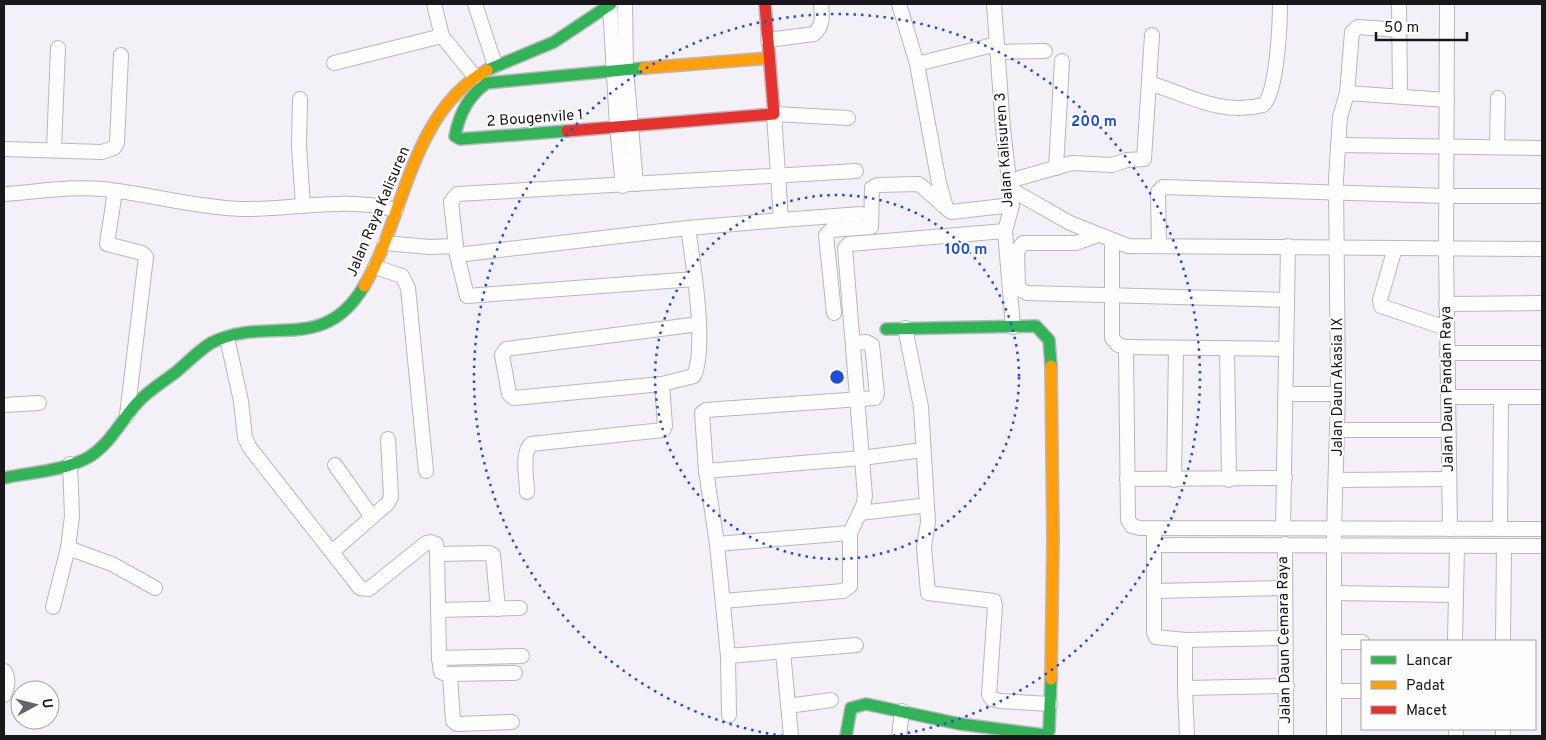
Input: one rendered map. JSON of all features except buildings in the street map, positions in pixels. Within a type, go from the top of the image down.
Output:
[{"type":"street","points":[[434,4],[442,36],[475,78]]},
{"type":"street","points":[[475,4],[495,65]]},
{"type":"street","points":[[611,4],[620,69],[629,185]]},
{"type":"street","name":"Jalan Raya Kalisuren","points":[[4,478],[70,464],[88,457],[101,446],[154,388],[212,344],[226,338],[316,329],[342,313],[359,296],[385,243],[396,210],[417,161],[440,115],[458,91],[495,65],[545,46],[584,23],[611,4]]},
{"type":"street","points":[[620,69],[625,4]]},
{"type":"street","points":[[765,4],[781,220]]},
{"type":"street","points":[[768,40],[814,34],[820,29],[823,20],[821,4]]},
{"type":"street","points":[[899,4],[917,64],[939,183],[946,208]]},
{"type":"street","name":"Jalan Kalisuren 3","points":[[994,4],[1003,129],[1012,205],[1005,231],[1013,326]]},
{"type":"street","points":[[1149,83],[1221,108],[1239,110],[1263,106],[1269,97],[1279,42],[1280,4]]},
{"type":"street","points":[[1400,4],[1400,96]]},
{"type":"street","name":"Jalan Daun Pandan Raya","points":[[1447,4],[1446,328],[1450,530]]},
{"type":"street","name":"Jalan Daun Akasia IX","points":[[1334,736],[1334,536],[1338,430],[1337,192],[1340,117],[1347,93],[1352,32],[1358,27],[1399,30]]},
{"type":"street","points":[[1009,185],[1072,163],[1112,165],[1127,160],[1144,159],[1152,35]]},
{"type":"street","points":[[334,63],[442,36]]},
{"type":"street","points":[[54,149],[58,48]]},
{"type":"street","points":[[917,64],[998,48],[1045,51]]},
{"type":"street","points":[[4,148],[102,152],[114,148],[117,143],[121,55]]},
{"type":"street","points":[[620,69],[769,58]]},
{"type":"street","points":[[1056,168],[1062,61]]},
{"type":"street","name":"2 Bougenvile 1","points":[[620,69],[487,83],[477,88],[458,123],[455,131],[457,139],[774,114]]},
{"type":"street","points":[[1347,93],[1447,100]]},
{"type":"street","points":[[1497,147],[1498,98]]},
{"type":"street","points":[[300,99],[303,206]]},
{"type":"street","points":[[774,114],[848,118]]},
{"type":"street","points":[[1338,146],[1542,148]]},
{"type":"street","points":[[695,279],[470,296],[465,294],[456,250],[451,202],[457,194],[856,170]]},
{"type":"street","points":[[834,313],[826,235],[831,230],[871,227],[872,188],[886,184],[919,184],[951,212],[1012,205]]},
{"type":"street","points":[[1009,185],[1070,223],[1112,242],[1128,246],[1542,248]]},
{"type":"street","points":[[1159,246],[1158,192],[1163,187],[1447,196],[1542,196]]},
{"type":"street","points":[[4,194],[72,188],[115,192],[202,206],[268,209],[350,203],[380,205],[396,210]]},
{"type":"street","points":[[115,192],[107,244],[142,253],[146,257],[127,416]]},
{"type":"street","points":[[385,243],[456,250],[861,214]]},
{"type":"street","points":[[688,228],[699,324],[697,370],[694,376],[662,384],[514,398],[509,394],[502,355],[506,349],[699,324]]},
{"type":"street","points":[[723,601],[848,589],[852,583],[850,533],[860,513],[865,496],[845,248],[849,244],[1005,231]]},
{"type":"street","points":[[1098,235],[1076,243],[1023,243],[1017,251],[1018,288],[1027,293],[1286,300]]},
{"type":"street","points":[[1112,242],[1112,338],[1118,346],[1286,349]]},
{"type":"street","points":[[1283,528],[1287,394],[1286,300],[1288,246]]},
{"type":"street","points":[[1396,248],[1380,300],[1381,306],[1446,328]]},
{"type":"street","points":[[374,267],[402,276],[408,288],[426,471]]},
{"type":"street","points":[[1446,304],[1542,303]]},
{"type":"street","points":[[846,736],[851,708],[855,705],[866,704],[960,724],[1045,735],[1049,731],[1053,619],[1052,347],[1049,338],[1044,331],[1036,326],[886,329]]},
{"type":"street","points":[[905,328],[922,424],[928,522],[924,547],[928,593],[994,601],[989,695],[1000,701],[1050,704]]},
{"type":"street","points":[[226,338],[248,443],[360,588],[369,589],[426,543],[436,544],[439,658],[442,672],[450,675],[515,672]]},
{"type":"street","points":[[729,715],[728,656],[723,601],[706,471],[701,415],[706,410],[858,399],[876,396],[874,358],[871,344],[853,343]]},
{"type":"street","points":[[1126,346],[1128,520],[1132,526],[1154,536],[1285,544],[1334,536],[1450,530],[1542,529]]},
{"type":"street","points":[[1174,480],[1176,348]]},
{"type":"street","points":[[1227,348],[1229,480]]},
{"type":"street","points":[[1447,353],[1542,352]]},
{"type":"street","points":[[527,492],[526,456],[527,448],[531,444],[663,430],[665,426],[662,384]]},
{"type":"street","points":[[1287,394],[1338,394]]},
{"type":"street","points":[[1448,397],[1542,397]]},
{"type":"street","points":[[1500,397],[1500,529]]},
{"type":"street","points":[[4,405],[39,402]]},
{"type":"street","points":[[1338,430],[1448,430]]},
{"type":"street","points":[[332,552],[387,504],[391,497],[388,439]]},
{"type":"street","points":[[706,471],[862,458],[915,451]]},
{"type":"street","points":[[52,607],[68,548],[72,516],[70,464]]},
{"type":"street","points":[[335,466],[372,516]]},
{"type":"street","points":[[1127,479],[1229,480],[1285,478]]},
{"type":"street","points":[[1337,480],[1449,479]]},
{"type":"street","points":[[860,513],[920,506]]},
{"type":"street","points":[[1154,536],[1283,528],[1334,536],[1457,546],[1542,546]]},
{"type":"street","points":[[717,544],[850,533]]},
{"type":"street","points":[[1154,536],[1154,632],[1156,637],[1185,640],[1285,638]]},
{"type":"street","name":"Jalan Daun Cemara Raya","points":[[1285,544],[1286,736]]},
{"type":"street","points":[[1455,640],[1457,546]]},
{"type":"street","points":[[1503,640],[1504,546]]},
{"type":"street","points":[[68,548],[112,564],[155,588]]},
{"type":"street","points":[[437,554],[488,553],[493,556],[498,609]]},
{"type":"street","points":[[1154,591],[1285,588]]},
{"type":"street","points":[[1335,593],[1456,595]]},
{"type":"street","points":[[438,610],[520,608]]},
{"type":"street","points":[[1185,640],[1184,688],[1187,736]]},
{"type":"street","points":[[1335,642],[1361,642]]},
{"type":"street","points":[[728,656],[856,645]]},
{"type":"street","points":[[783,652],[791,736]]},
{"type":"street","points":[[439,658],[522,656]]},
{"type":"street","points":[[4,671],[7,675],[8,684],[4,695]]},
{"type":"street","points":[[450,675],[451,716],[457,724],[512,722]]},
{"type":"street","points":[[1184,688],[1287,686]]},
{"type":"street","points":[[1335,691],[1361,691]]},
{"type":"street","points":[[788,706],[831,700]]},
{"type":"street","points":[[899,736],[902,711]]},
{"type":"street","points":[[1280,736],[1292,736]]},
{"type":"traffic: fast","points":[[487,70],[554,42],[611,4]]},
{"type":"traffic: fast","points":[[567,131],[460,139],[455,136],[466,106],[475,93],[487,83],[644,68]]},
{"type":"traffic: fast","points":[[4,478],[59,468],[89,457],[103,446],[141,399],[211,343],[232,335],[293,330],[312,327],[331,320],[348,307],[364,286]]},
{"type":"traffic: fast","points":[[886,329],[1036,326],[1049,340],[1051,366]]},
{"type":"traffic: fast","points":[[846,736],[851,708],[866,704],[960,724],[1045,735],[1049,731],[1051,679]]},
{"type":"traffic: slow","points":[[644,68],[769,58]]},
{"type":"traffic: slow","points":[[364,286],[378,259],[412,168],[425,139],[441,112],[461,89],[487,70]]},
{"type":"traffic: slow","points":[[1051,366],[1053,539],[1051,679]]},
{"type":"traffic: jam","points":[[567,131],[774,114],[765,4]]}]
